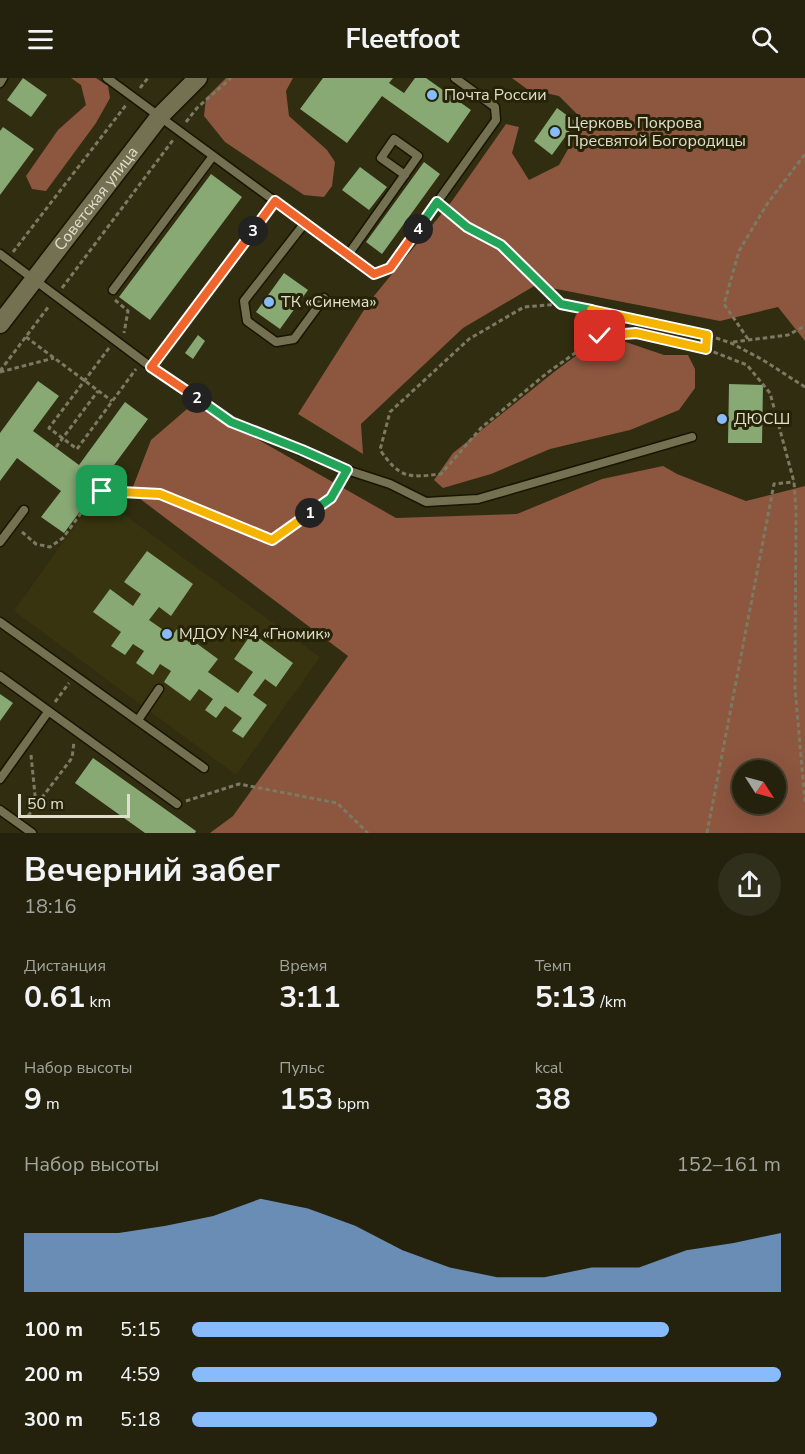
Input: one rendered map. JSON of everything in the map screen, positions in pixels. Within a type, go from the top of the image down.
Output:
[{"type":"street","name":"Советская улица","points":[[0,324],[160,116],[198,78]]},
{"type":"lane","points":[[0,83],[3,78]]},
{"type":"lane","points":[[107,78],[374,274],[390,268],[496,120],[495,107],[455,78]]},
{"type":"lane","points":[[113,290],[213,156]]},
{"type":"lane","points":[[348,255],[405,175]]},
{"type":"lane","points":[[151,367],[275,201]]},
{"type":"lane","points":[[304,224],[244,302],[247,321],[276,342],[294,339],[324,298]]},
{"type":"lane","points":[[4,257],[151,367],[231,422],[347,470],[390,484],[426,502],[478,499],[692,437]]},
{"type":"lane","points":[[272,540],[331,498],[347,470]]},
{"type":"lane","points":[[0,542],[24,510]]},
{"type":"lane","points":[[0,622],[204,768]]},
{"type":"lane","points":[[0,676],[177,804]]},
{"type":"lane","points":[[138,720],[159,689]]},
{"type":"lane","points":[[0,779],[48,712]]},
{"type":"lane","points":[[0,810],[33,833]]},
{"type":"path","points":[[4,257],[148,78]]},
{"type":"path","points":[[0,372],[197,108],[231,78]]},
{"type":"path","points":[[748,339],[724,304],[739,251],[767,204],[805,154]]},
{"type":"path","points":[[437,202],[467,227],[501,245],[561,304]]},
{"type":"path","points":[[113,290],[116,301],[128,311],[119,342],[49,428],[77,448],[143,360]]},
{"type":"path","points":[[805,387],[731,343],[707,335],[561,304],[524,307],[469,339],[390,412],[380,450],[393,468],[413,477],[441,474],[481,428],[546,373],[600,336],[636,333],[706,349],[747,365],[770,393],[794,482],[796,510],[795,688],[805,802]]},
{"type":"path","points":[[731,343],[788,334],[805,326]]},
{"type":"path","points":[[706,349],[707,335]]},
{"type":"path","points":[[26,337],[112,401]]},
{"type":"path","points":[[0,372],[54,358]]},
{"type":"path","points":[[56,447],[98,391]]},
{"type":"path","points":[[707,833],[774,484],[794,482]]},
{"type":"path","points":[[13,524],[36,544],[50,547],[63,538],[95,494],[102,491],[160,494],[272,540]]},
{"type":"path","points":[[48,712],[75,675]]},
{"type":"path","points":[[22,825],[72,758],[75,731]]},
{"type":"path","points":[[29,738],[36,806]]},
{"type":"path","points":[[177,804],[239,784],[337,803],[368,833]]},
{"type":"shaded area","points":[[71,78],[96,78],[108,86],[110,98],[96,123],[46,191],[32,189],[26,176],[58,130],[86,105],[81,85]]},
{"type":"shaded area","points":[[226,78],[293,78],[286,91],[289,116],[327,150],[335,162],[332,186],[324,197],[304,195],[225,142],[204,116],[206,98]]},
{"type":"shaded area","points":[[512,78],[805,78],[805,341],[778,307],[720,321],[536,285],[463,328],[361,424],[363,454],[298,414],[369,302],[452,201],[506,124],[519,127],[512,153],[529,180],[559,165],[584,121],[559,96],[527,89]]},
{"type":"shaded area","points":[[620,340],[664,355],[688,355],[695,369],[695,388],[679,410],[630,430],[550,449],[491,474],[443,488],[434,480],[453,453],[554,372],[596,341]]},
{"type":"shaded area","points":[[194,403],[396,518],[517,514],[602,479],[663,466],[677,474],[746,501],[805,486],[805,833],[210,833],[233,816],[348,656],[131,492],[151,440]]},
{"type":"shaded area","name":"МДОУ №4 «Гномик»","points":[[97,495],[320,657],[236,775],[14,611]]},
{"type":"building","points":[[23,78],[47,95],[31,117],[7,100]]},
{"type":"building","points":[[323,78],[393,78],[389,83],[404,93],[415,78],[426,78],[471,110],[448,143],[382,96],[347,143],[300,109]]},
{"type":"building","name":"Церковь Покрова Пресвятой Богородицы","points":[[557,108],[576,122],[552,155],[534,141]]},
{"type":"building","points":[[3,127],[34,149],[0,195],[0,131]]},
{"type":"building","points":[[424,162],[440,174],[382,254],[366,242]]},
{"type":"building","points":[[360,167],[387,187],[369,210],[342,190]]},
{"type":"building","points":[[211,174],[242,197],[150,320],[119,297]]},
{"type":"building","points":[[284,273],[308,290],[280,329],[256,312]]},
{"type":"building","points":[[198,335],[205,341],[193,359],[185,353]]},
{"type":"building","points":[[38,381],[59,396],[33,431],[79,465],[125,402],[148,419],[64,533],[41,517],[61,491],[17,458],[0,481],[0,433]]},
{"type":"building","points":[[729,384],[763,385],[762,443],[728,443]]},
{"type":"building","points":[[147,551],[193,584],[171,616],[159,607],[149,620],[172,636],[177,629],[218,659],[208,672],[238,693],[253,672],[234,659],[252,633],[293,663],[276,687],[265,679],[253,695],[267,705],[243,738],[232,731],[242,718],[225,706],[216,718],[205,710],[213,699],[199,689],[190,701],[164,682],[171,671],[160,664],[153,675],[136,663],[144,651],[133,644],[125,655],[111,646],[121,632],[93,612],[110,589],[133,606],[141,594],[124,582]]},
{"type":"building","points":[[0,694],[13,703],[0,721]]},
{"type":"building","points":[[93,758],[196,831],[195,833],[145,833],[75,783]]},
{"type":"place","name":"Почта России","points":[[432,95]]},
{"type":"place","name":"Церковь Покрова Пресвятой Богородицы","points":[[555,132]]},
{"type":"place","name":"ТК «Синема»","points":[[269,302]]},
{"type":"place","name":"ДЮСШ","points":[[722,419]]},
{"type":"place","name":"МДОУ №4 «Гномик»","points":[[167,634]]},
{"type":"route","points":[[102,491],[160,494],[272,540],[331,498],[347,470],[231,422],[151,367],[275,201],[374,274],[390,268],[437,202],[467,227],[501,245],[561,304],[707,335],[706,349],[636,333],[600,336]]}]
